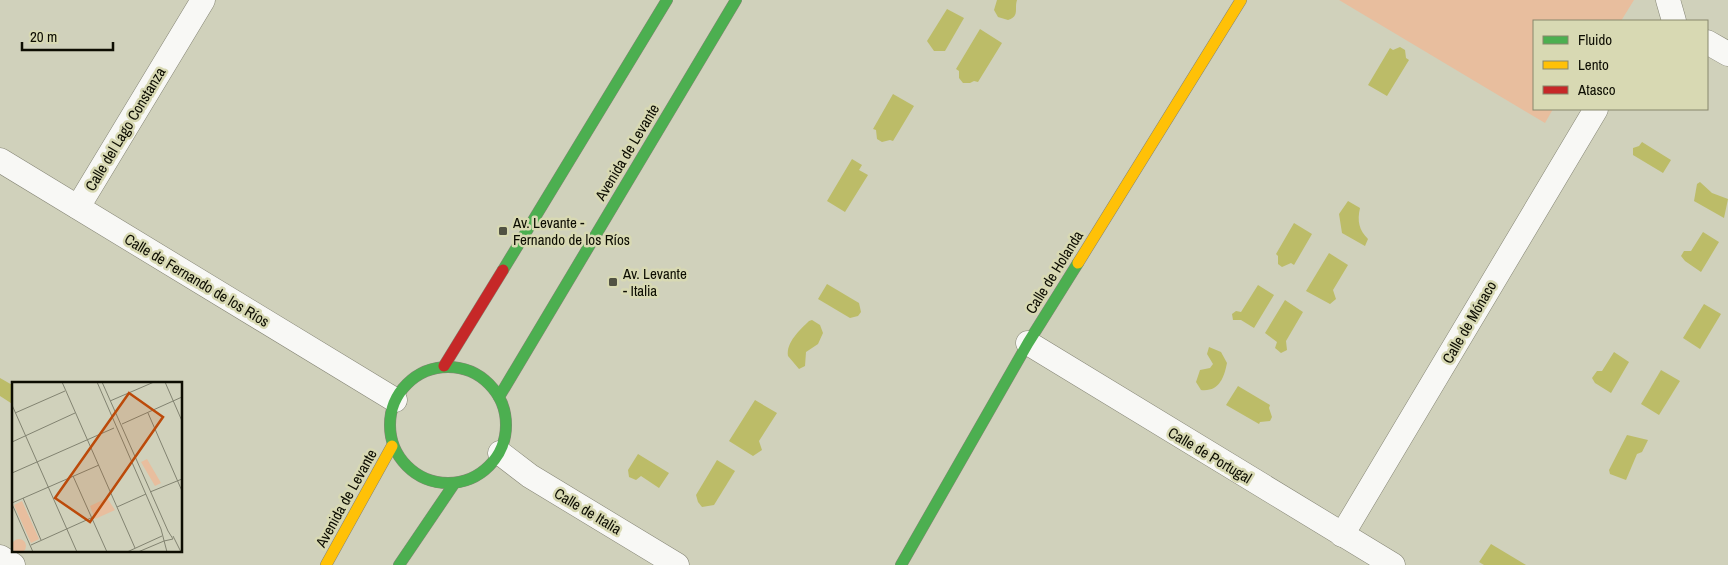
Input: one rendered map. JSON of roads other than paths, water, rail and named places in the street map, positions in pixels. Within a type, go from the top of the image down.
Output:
[{"type":"street","name":"Calle del Lago Constanza","points":[[78,207],[203,0]]},
{"type":"street","points":[[444,366],[584,140],[667,0]]},
{"type":"street","name":"Avenida de Levante","points":[[499,398],[736,0]]},
{"type":"street","name":"Calle de Holanda","points":[[901,565],[1028,343],[1241,0]]},
{"type":"street","points":[[1668,0],[1674,20]]},
{"type":"street","points":[[1708,43],[1728,54]]},
{"type":"street","name":"Calle de Mónaco","points":[[1342,535],[1595,110]]},
{"type":"street","name":"Calle de Fernando de los Ríos","points":[[0,160],[395,400]]},
{"type":"street","name":"Calle de Portugal","points":[[1028,343],[1393,565]]},
{"type":"street","points":[[444,366],[461,368],[476,374],[490,384],[499,398],[506,415],[506,435],[500,453],[488,468],[473,479],[454,484],[435,483],[417,476],[402,463],[392,446],[389,431],[390,415],[395,400],[403,387],[415,376],[428,370],[444,366]]},
{"type":"street","name":"Avenida de Levante","points":[[326,565],[392,446]]},
{"type":"street","name":"Calle de Italia","points":[[500,453],[530,476],[678,565]]},
{"type":"street","points":[[399,565],[454,484]]},
{"type":"street","points":[[0,557],[13,565]]},
{"type":"place","name":"Av. Levante - Fernando de los Ríos","points":[[503,231]]},
{"type":"place","name":"Av. Levante - Italia","points":[[613,282]]}]
